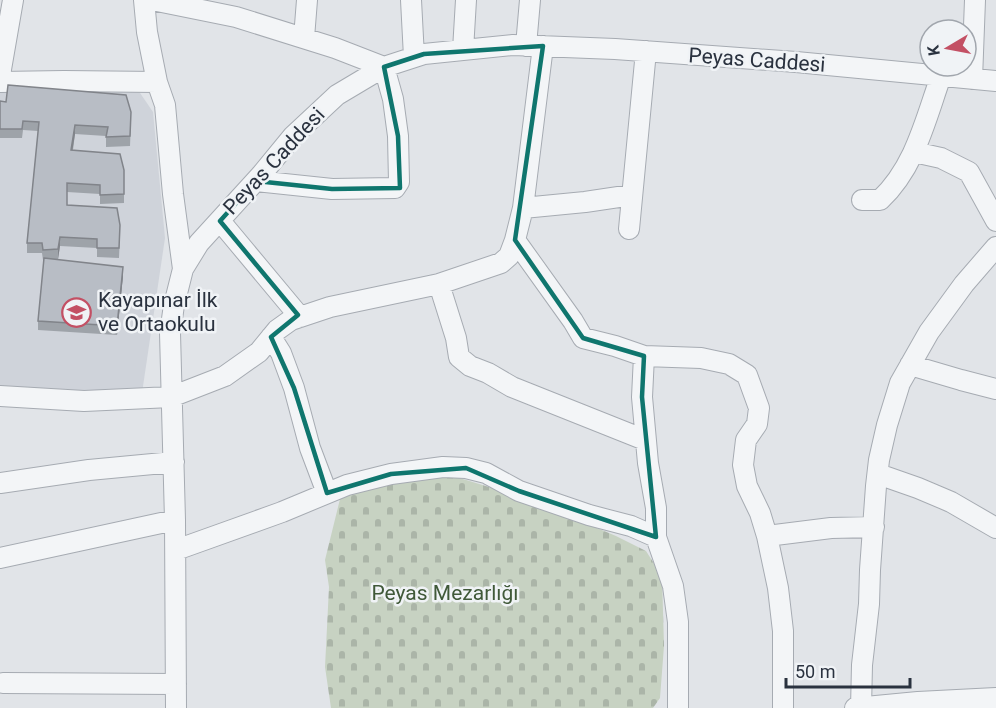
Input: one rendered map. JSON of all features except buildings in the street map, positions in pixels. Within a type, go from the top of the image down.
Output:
[{"type":"street","points":[[0,75],[13,0]]},
{"type":"street","points":[[144,0],[147,32],[157,82],[165,105],[183,269]]},
{"type":"street","points":[[152,0],[236,17],[335,48],[384,67],[393,99],[398,136],[399,182],[395,188],[332,189],[256,181]]},
{"type":"street","points":[[304,39],[307,0]]},
{"type":"street","points":[[411,0],[414,57]]},
{"type":"street","points":[[463,50],[466,0]]},
{"type":"street","points":[[0,396],[84,401],[171,397],[225,376],[259,352],[277,330],[291,320],[330,307],[439,284],[501,263],[508,256],[516,240],[523,208],[535,46],[530,0]]},
{"type":"street","points":[[972,80],[975,0]]},
{"type":"street","name":"Peyas Caddesi","points":[[176,708],[176,550],[170,333],[183,269],[199,243],[256,181],[293,136],[338,94],[384,67],[424,54],[513,45],[646,51],[918,74]]},
{"type":"street","points":[[629,229],[646,51]]},
{"type":"street","points":[[862,200],[880,200],[892,188],[914,152],[939,78]]},
{"type":"street","name":"Peyas Caddesi","points":[[956,78],[996,81]]},
{"type":"street","points":[[0,82],[157,82]]},
{"type":"street","points":[[914,152],[941,158],[969,172],[996,221]]},
{"type":"street","points":[[523,208],[632,195]]},
{"type":"street","points":[[220,221],[300,317]]},
{"type":"street","points":[[516,240],[583,338],[644,356],[701,358],[729,364],[747,375],[759,408],[757,424],[746,440],[743,465],[747,486],[760,513],[767,536],[778,588],[783,631],[783,708]]},
{"type":"street","points":[[861,708],[862,665],[869,604],[878,474],[886,425],[900,383],[929,332],[964,284],[996,247]]},
{"type":"street","points":[[439,284],[456,338],[459,357],[470,366],[512,387],[645,440]]},
{"type":"street","points":[[271,337],[281,353],[294,388],[310,447],[327,493]]},
{"type":"street","points":[[644,356],[642,397],[645,440],[656,508],[656,537],[673,586],[678,622],[678,708]]},
{"type":"street","points":[[910,365],[996,389]]},
{"type":"street","points":[[0,483],[89,470],[174,462]]},
{"type":"street","points":[[176,550],[282,512],[347,485],[391,474],[443,466],[486,473],[519,491],[589,515],[631,526],[656,537]]},
{"type":"street","points":[[878,474],[951,502],[996,528]]},
{"type":"street","points":[[0,558],[175,520]]},
{"type":"street","points":[[767,536],[831,528],[874,527]]},
{"type":"street","points":[[3,683],[176,684]]},
{"type":"street","points":[[855,708],[918,702],[986,702]]},
{"type":"highlighted area","points":[[543,46],[515,240],[583,338],[644,356],[642,397],[656,537],[519,491],[466,468],[391,474],[327,493],[294,388],[271,337],[298,315],[220,221],[256,181],[332,189],[400,188],[398,136],[384,67],[424,54]]},
{"type":"shaded area","name":"Kayapınar İlk ve Ortaokulu","points":[[138,90],[153,112],[165,238],[142,393],[0,387],[0,92]]},
{"type":"green space","name":"Peyas Mezarlığı","points":[[453,476],[573,518],[646,551],[662,576],[664,646],[660,698],[653,708],[331,708],[325,667],[329,587],[325,560],[340,499],[364,490],[405,481]]},
{"type":"place","name":"Kayapınar İlk ve Ortaokulu","points":[[77,312]]}]
